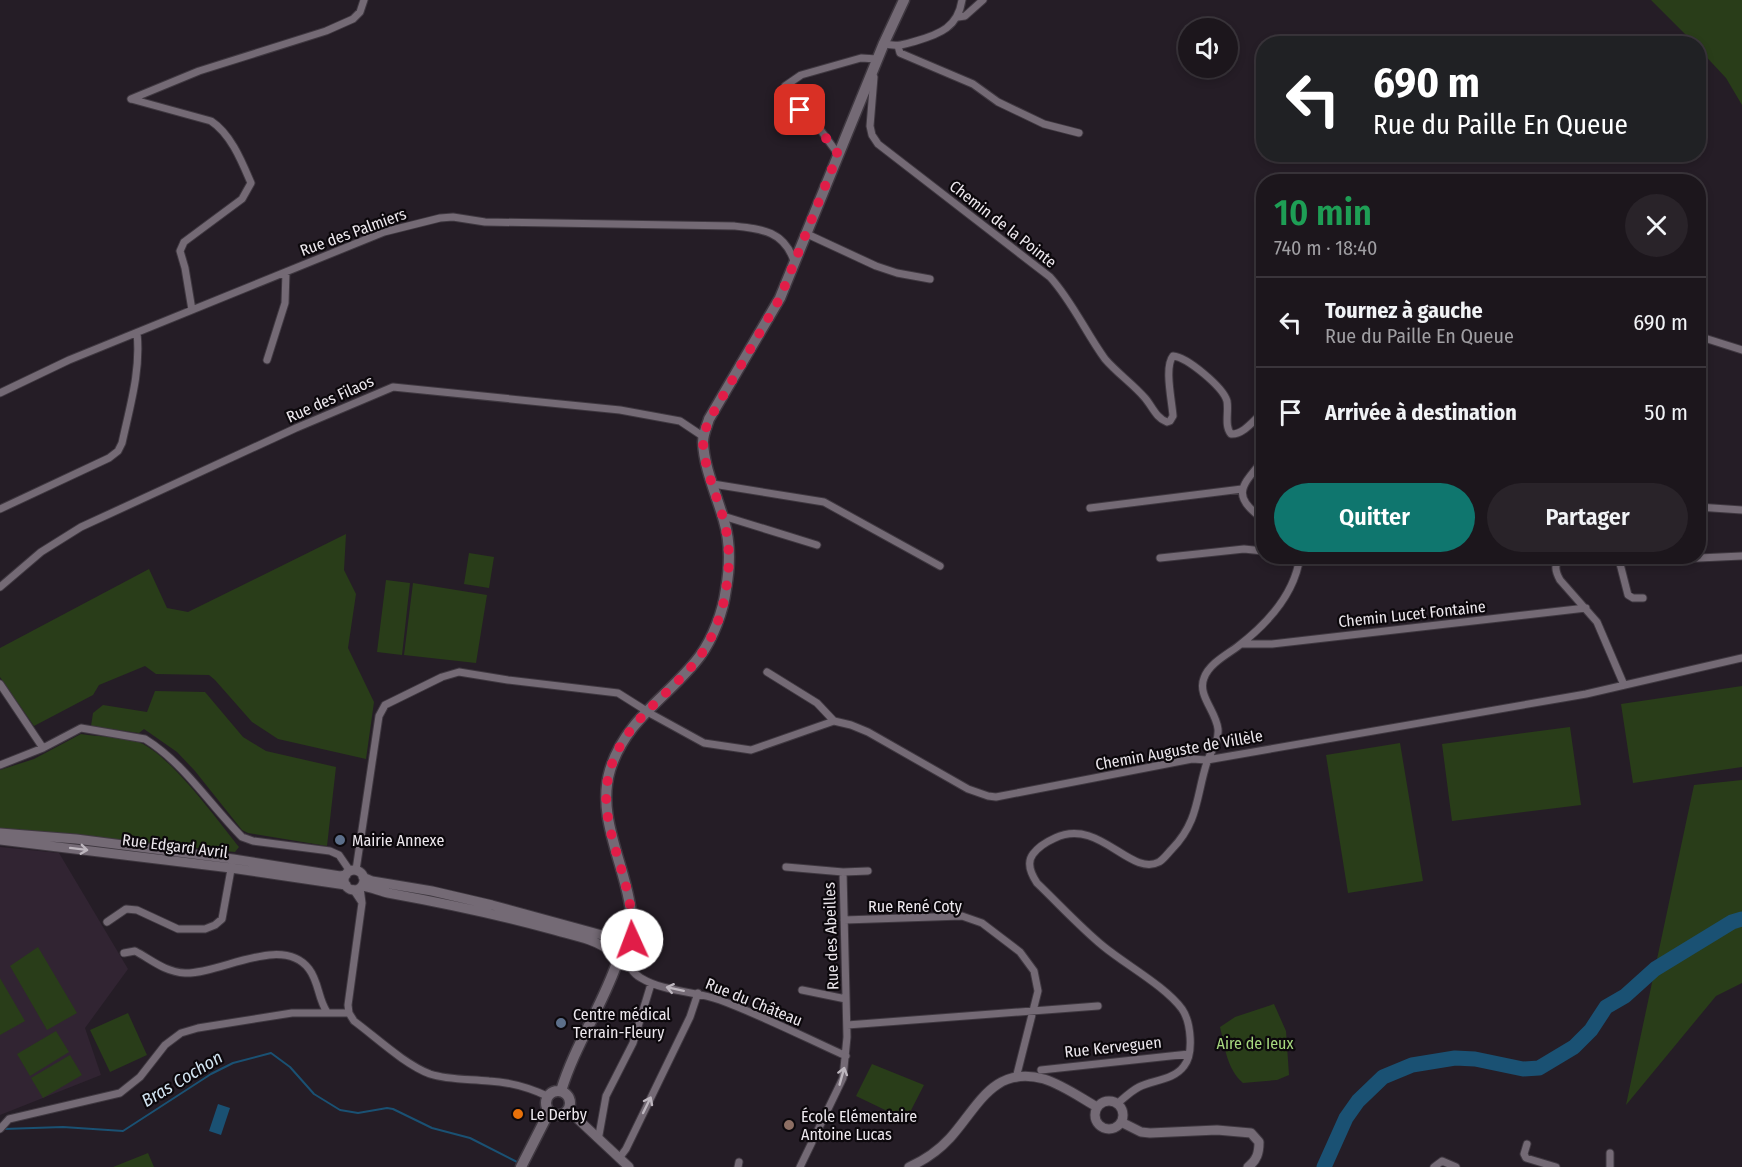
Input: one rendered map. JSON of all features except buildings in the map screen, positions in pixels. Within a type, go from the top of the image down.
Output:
[{"type":"main road","points":[[618,955],[633,948],[631,910],[607,811],[607,784],[611,769],[622,745],[646,710],[700,656],[713,634],[726,592],[730,559],[723,516],[707,463],[704,437],[709,420],[780,298],[871,73],[904,0]]},
{"type":"main road","points":[[618,955],[609,944],[617,935],[631,910]]},
{"type":"main road","points":[[617,935],[626,935],[632,940]]},
{"type":"main road","points":[[561,1091],[566,1073],[612,978],[618,955]]},
{"type":"main road","points":[[553,1091],[561,1091],[570,1099],[567,1110],[557,1115],[549,1112],[545,1104],[547,1096],[553,1091]]},
{"type":"main road","points":[[521,1167],[549,1112]]},
{"type":"street","points":[[192,310],[180,251],[184,242],[242,199],[251,183],[244,166],[221,128],[211,121],[131,99],[199,71],[326,31],[353,19],[360,12],[364,0]]},
{"type":"street","points":[[884,43],[898,46],[945,31],[958,17],[962,0]]},
{"type":"street","points":[[958,17],[965,16],[983,0]]},
{"type":"street","points":[[898,46],[900,53],[973,84],[998,102],[1044,124],[1079,133]]},
{"type":"street","points":[[838,154],[813,121],[787,98],[785,86],[801,75],[861,57],[877,59]]},
{"type":"street","name":"Chemin de la Pointe","points":[[871,73],[874,77],[870,126],[872,135],[879,144],[1050,277],[1059,287],[1084,329],[1107,361],[1146,399],[1158,416],[1167,422],[1173,416],[1169,362],[1173,356],[1180,357],[1189,363],[1222,392],[1227,402],[1227,429],[1231,434],[1244,429],[1256,418]]},
{"type":"street","name":"Rue des Palmiers","points":[[0,393],[69,360],[384,232],[426,220],[453,217],[485,222],[734,226],[762,229],[780,238],[790,249],[795,263]]},
{"type":"street","points":[[807,234],[897,273],[930,279]]},
{"type":"street","points":[[267,360],[285,303],[286,272]]},
{"type":"street","points":[[0,510],[109,458],[118,451],[122,443],[137,369],[139,350],[137,333]]},
{"type":"street","points":[[1706,339],[1742,350]]},
{"type":"street","name":"Rue des Filaos","points":[[0,587],[41,552],[81,526],[296,428],[393,387],[620,410],[680,421],[704,437]]},
{"type":"street","points":[[1256,467],[1248,476],[1242,489],[1243,498],[1249,508],[1256,514]]},
{"type":"street","points":[[713,484],[824,502],[940,566]]},
{"type":"street","points":[[1090,508],[1242,489]]},
{"type":"street","points":[[1706,507],[1742,510]]},
{"type":"street","points":[[723,516],[817,545]]},
{"type":"street","points":[[1160,558],[1244,549],[1256,550]]},
{"type":"street","points":[[1706,558],[1742,556]]},
{"type":"street","points":[[1117,1104],[1123,1114],[1121,1122],[1115,1128],[1103,1128],[1096,1121],[1097,1107],[1104,1102],[1117,1104],[1137,1088],[1180,1071],[1188,1060],[1189,1054],[1190,1032],[1186,1017],[1168,995],[1103,946],[1037,883],[1029,864],[1034,852],[1045,842],[1062,834],[1081,833],[1112,846],[1137,863],[1150,865],[1158,862],[1176,845],[1192,819],[1208,760],[1218,741],[1215,717],[1203,691],[1206,674],[1212,666],[1263,626],[1291,585],[1299,564]]},
{"type":"street","points":[[1556,564],[1556,573],[1560,580],[1597,622],[1624,685]]},
{"type":"street","points":[[1620,564],[1629,595],[1633,598],[1643,597]]},
{"type":"street","name":"Chemin Lucet Fontaine","points":[[1241,644],[1284,643],[1586,608]]},
{"type":"street","name":"Chemin Auguste de Villèle","points":[[834,721],[868,732],[968,789],[988,796],[1008,795],[1192,759],[1208,760],[1575,696],[1742,658]]},
{"type":"street","points":[[354,880],[379,716],[385,705],[442,677],[459,672],[618,693],[704,743],[751,750],[834,721],[817,703],[767,672]]},
{"type":"street","points":[[0,684],[43,748]]},
{"type":"street","points":[[0,765],[43,748],[81,728],[144,739],[153,744],[184,772],[242,837],[253,841],[330,851],[339,855],[354,880],[362,903],[348,1005],[349,1013],[354,1021],[415,1067],[430,1074],[493,1081],[537,1091],[547,1096]]},
{"type":"street","name":"Rue Edgard Avril","points":[[0,833],[76,839],[232,864]]},
{"type":"street","name":"Rue Edgard Avril","points":[[0,840],[372,881],[432,891],[492,905],[602,935],[617,935]]},
{"type":"street","points":[[107,922],[126,909],[137,910],[178,929],[205,929],[215,926],[222,919],[232,864]]},
{"type":"street","name":"Rue des Abeilles","points":[[786,867],[843,872],[868,871]]},
{"type":"street","name":"Rue des Abeilles","points":[[800,1167],[843,1078],[847,1025],[843,872]]},
{"type":"street","name":"Rue Edgard Avril","points":[[354,880],[492,913],[587,939],[618,955]]},
{"type":"street","name":"Rue René Coty","points":[[844,920],[962,916],[982,923],[1020,952],[1034,971],[1038,991],[1016,1078]]},
{"type":"street","points":[[124,953],[135,951],[147,960],[171,971],[187,973],[202,972],[264,955],[289,956],[310,970],[322,1005],[327,1012]]},
{"type":"street","points":[[597,1138],[606,1096],[633,1043],[651,984],[639,977],[618,955]]},
{"type":"street","name":"Rue du Château","points":[[651,984],[698,993],[846,1056]]},
{"type":"street","name":"Rue des Abeilles","points":[[802,990],[846,999]]},
{"type":"street","points":[[620,1157],[690,1017],[698,993]]},
{"type":"street","points":[[847,1025],[1098,1006]]},
{"type":"street","points":[[1,1127],[9,1119],[120,1093],[140,1077],[165,1045],[181,1033],[273,1015],[349,1013]]},
{"type":"street","name":"Rue Kerveguen","points":[[1041,1070],[1189,1054]]},
{"type":"street","points":[[909,1167],[940,1148],[988,1090],[1002,1082],[1029,1077],[1044,1079],[1058,1084],[1097,1107]]},
{"type":"street","points":[[567,1110],[629,1167]]},
{"type":"street","points":[[1121,1122],[1141,1132],[1150,1133],[1217,1130],[1251,1133],[1259,1142],[1259,1149],[1253,1163],[1248,1167]]},
{"type":"street","points":[[1527,1144],[1524,1154],[1526,1158],[1556,1167]]},
{"type":"street","points":[[1610,1153],[1610,1167]]},
{"type":"street","points":[[1434,1167],[1442,1161],[1456,1167]]},
{"type":"shaded area","points":[[0,847],[59,853],[128,969],[85,1028],[101,1075],[0,1115]]},
{"type":"green space","points":[[1651,0],[1742,0],[1742,105],[1726,78],[1706,57],[1706,36],[1687,36]]},
{"type":"green space","points":[[346,534],[344,570],[356,594],[348,648],[374,702],[366,759],[278,739],[252,722],[209,675],[156,674],[145,666],[99,685],[93,695],[34,726],[0,677],[0,648],[149,569],[167,608],[188,612]]},
{"type":"green space","points":[[469,553],[494,557],[489,588],[464,584]]},
{"type":"green space","points":[[386,580],[410,583],[402,655],[377,652]]},
{"type":"green space","points":[[413,583],[487,595],[476,663],[404,655]]},
{"type":"green space","points":[[1742,686],[1742,767],[1633,783],[1621,704]]},
{"type":"green space","points":[[155,691],[205,692],[243,737],[266,751],[336,767],[327,846],[248,833],[242,830],[177,752],[144,729],[139,733],[91,726],[93,713],[103,705],[147,712]]},
{"type":"green space","points":[[1570,727],[1581,805],[1452,821],[1442,744]]},
{"type":"green space","points":[[81,734],[129,739],[149,747],[192,788],[239,847],[235,852],[0,828],[0,770],[34,759]]},
{"type":"green space","points":[[1400,743],[1423,881],[1348,893],[1326,755]]},
{"type":"green space","points":[[1742,780],[1742,983],[1716,996],[1626,1105],[1694,785]]},
{"type":"green space","points":[[38,947],[77,1013],[47,1030],[10,966]]},
{"type":"green space","points":[[0,978],[25,1021],[0,1035]]},
{"type":"green space","name":"Aire de Ieux","points":[[1274,1004],[1286,1031],[1289,1075],[1277,1080],[1243,1083],[1230,1065],[1220,1027],[1235,1017]]},
{"type":"green space","points":[[128,1013],[147,1055],[110,1072],[90,1030]]},
{"type":"green space","points":[[56,1031],[69,1052],[30,1076],[17,1054]]},
{"type":"green space","points":[[70,1055],[82,1075],[43,1098],[31,1078]]},
{"type":"green space","points":[[872,1064],[924,1085],[906,1120],[856,1096]]},
{"type":"green space","points":[[148,1153],[154,1167],[113,1167]]},
{"type":"water","points":[[218,1104],[230,1108],[221,1135],[209,1131]]},
{"type":"waterway","points":[[1324,1167],[1346,1118],[1358,1101],[1383,1077],[1412,1065],[1455,1058],[1475,1059],[1523,1069],[1539,1068],[1574,1047],[1591,1030],[1606,1007],[1625,996],[1655,969],[1732,922],[1742,919]]},
{"type":"waterway","name":"Bras Cochon","points":[[3,1129],[63,1127],[123,1131],[211,1074],[233,1063],[271,1053],[290,1067],[314,1094],[340,1110],[358,1113],[393,1109],[432,1128],[470,1138],[519,1163]]},
{"type":"place","name":"Mairie Annexe","points":[[340,840]]},
{"type":"place","name":"Centre médical Terrain-Fleury","points":[[561,1023]]},
{"type":"place","name":"Le Derby","points":[[518,1114]]},
{"type":"place","name":"École Elémentaire Antoine Lucas","points":[[789,1125]]},
{"type":"route","points":[[632,940],[630,900],[607,811],[607,784],[622,745],[634,726],[646,710],[700,656],[713,634],[726,592],[730,559],[728,541],[703,442],[709,420],[780,298],[838,154],[826,135],[800,110]]}]
